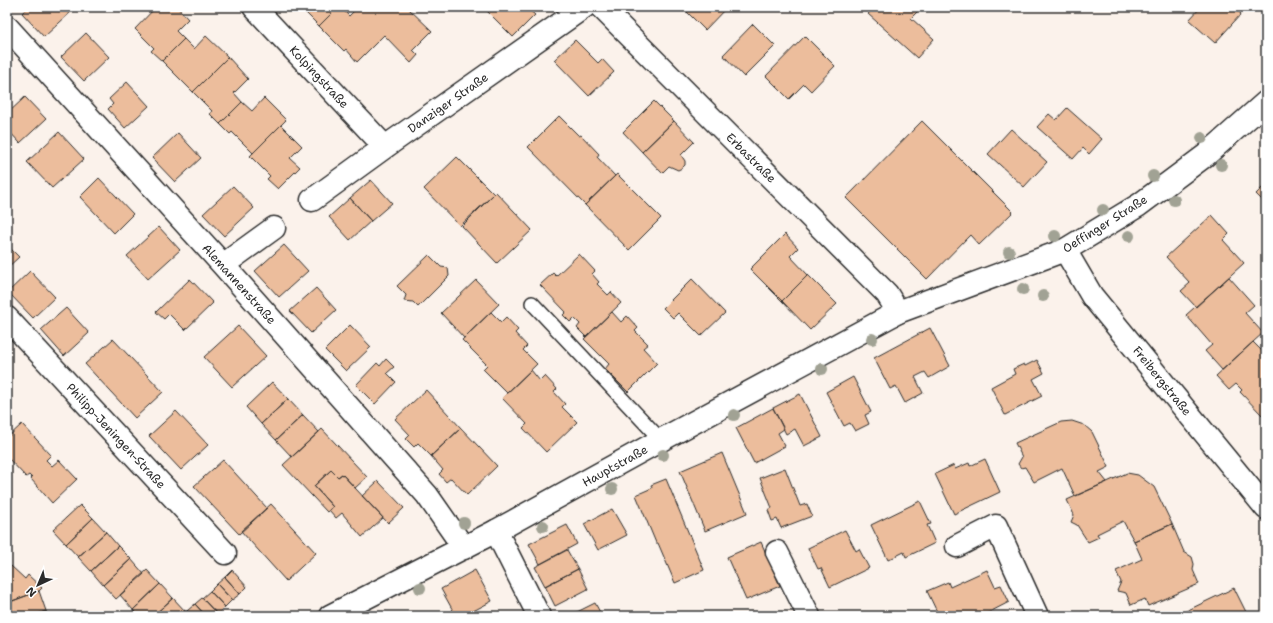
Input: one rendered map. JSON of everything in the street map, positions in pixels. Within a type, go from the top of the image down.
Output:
[{"type":"street","name":"Kolpingstraße","points":[[254,7],[385,147]]},
{"type":"street","name":"Danziger Straße","points":[[312,200],[584,7]]},
{"type":"street","name":"Erbastraße","points":[[600,7],[887,294],[898,312]]},
{"type":"street","name":"Alemannenstraße","points":[[7,27],[223,265],[427,495],[464,548]]},
{"type":"street","name":"Oeffinger Straße","points":[[898,312],[1065,250],[1139,205],[1206,155],[1266,102]]},
{"type":"street","points":[[223,265],[274,228]]},
{"type":"street","name":"Freibergstraße","points":[[1065,250],[1092,296],[1266,508]]},
{"type":"street","name":"Hauptstraße","points":[[330,616],[496,531],[660,440],[898,312]]},
{"type":"street","name":"Philipp-Jeningen-Straße","points":[[7,318],[225,553]]},
{"type":"street","points":[[956,546],[996,526],[1037,616]]},
{"type":"street","points":[[496,531],[539,616]]},
{"type":"street","points":[[778,552],[809,616]]},
{"type":"lane","points":[[532,303],[660,440]]},
{"type":"building","points":[[28,7],[68,7],[72,11],[44,37],[22,13]]},
{"type":"building","points":[[156,7],[177,7],[188,19],[176,31],[184,39],[162,61],[151,51],[154,48],[135,29]]},
{"type":"building","points":[[306,7],[338,7],[319,26],[303,10]]},
{"type":"building","points":[[338,7],[340,7],[349,16],[358,7],[407,7],[432,31],[413,50],[418,55],[411,63],[384,35],[357,62],[346,49],[344,51],[319,26]]},
{"type":"building","points":[[483,7],[526,7],[535,15],[513,37]]},
{"type":"building","points":[[691,7],[727,7],[705,30],[687,12]]},
{"type":"building","points":[[875,7],[922,7],[911,18],[934,39],[917,58],[868,14]]},
{"type":"building","points":[[1201,7],[1234,7],[1241,14],[1215,43],[1189,20]]},
{"type":"building","points":[[753,24],[775,46],[744,77],[723,55]]},
{"type":"building","points":[[86,33],[109,57],[84,81],[61,57]]},
{"type":"building","points":[[206,36],[228,57],[193,92],[162,61],[184,39],[194,49]]},
{"type":"building","points":[[805,36],[835,66],[811,91],[804,84],[789,99],[766,76]]},
{"type":"building","points":[[575,40],[598,63],[602,59],[614,72],[589,96],[554,60]]},
{"type":"building","points":[[228,57],[248,79],[234,93],[242,102],[220,124],[210,114],[212,111],[193,92]]},
{"type":"building","points":[[127,82],[149,106],[125,128],[108,109],[113,104],[109,99]]},
{"type":"building","points":[[25,97],[46,119],[20,143],[7,129],[7,114]]},
{"type":"building","points":[[264,98],[286,120],[253,153],[232,132],[230,134],[220,124],[242,102],[252,111]]},
{"type":"building","points":[[654,101],[674,121],[642,152],[623,132]]},
{"type":"building","points":[[1067,108],[1102,139],[1089,154],[1083,148],[1073,159],[1037,127],[1049,114],[1056,120]]},
{"type":"building","points":[[559,116],[579,136],[581,135],[599,154],[597,157],[615,176],[585,205],[528,147]]},
{"type":"building","points":[[674,121],[694,142],[681,155],[685,161],[685,165],[682,168],[678,170],[669,166],[662,173],[642,152]]},
{"type":"building","points":[[922,121],[1013,212],[979,245],[970,235],[927,279],[846,198]]},
{"type":"building","points":[[281,125],[302,146],[290,158],[300,167],[278,189],[267,179],[270,176],[250,156]]},
{"type":"building","points":[[1011,129],[1047,162],[1024,187],[988,154]]},
{"type":"building","points":[[59,132],[84,159],[52,188],[27,162]]},
{"type":"building","points":[[178,133],[201,158],[175,182],[152,158]]},
{"type":"building","points":[[457,157],[494,194],[460,226],[424,189]]},
{"type":"building","points":[[617,174],[661,218],[629,250],[585,205]]},
{"type":"building","points":[[99,178],[133,214],[114,233],[80,197]]},
{"type":"building","points":[[371,180],[392,203],[371,221],[350,198]]},
{"type":"building","points":[[1266,184],[1266,204],[1256,194]]},
{"type":"building","points":[[233,186],[254,208],[224,236],[203,214]]},
{"type":"building","points":[[496,192],[532,230],[497,263],[462,226]]},
{"type":"building","points":[[350,198],[371,221],[350,240],[329,217]]},
{"type":"building","points":[[1212,215],[1229,234],[1223,240],[1244,263],[1196,307],[1181,291],[1190,283],[1166,257]]},
{"type":"building","points":[[159,227],[180,250],[148,279],[127,256]]},
{"type":"building","points":[[785,234],[798,248],[790,256],[808,275],[782,301],[750,269]]},
{"type":"building","points":[[7,245],[19,257],[7,268]]},
{"type":"building","points":[[284,245],[308,271],[279,297],[255,271]]},
{"type":"building","points":[[579,254],[595,271],[592,274],[599,282],[597,284],[608,295],[611,292],[621,303],[586,337],[577,328],[580,324],[574,318],[570,322],[563,315],[566,312],[540,285],[553,273],[556,276]]},
{"type":"building","points":[[429,255],[441,267],[448,268],[449,276],[418,307],[413,302],[404,301],[406,295],[397,286]]},
{"type":"building","points":[[30,271],[55,297],[33,318],[8,292]]},
{"type":"building","points":[[808,275],[837,304],[810,330],[782,301]]},
{"type":"building","points":[[1229,277],[1254,305],[1245,313],[1263,333],[1222,370],[1205,351],[1212,345],[1186,315]]},
{"type":"building","points":[[190,279],[213,303],[185,330],[169,314],[164,319],[156,312]]},
{"type":"building","points":[[692,279],[725,313],[701,336],[678,313],[673,318],[663,308]]},
{"type":"building","points":[[476,280],[499,304],[464,338],[441,313]]},
{"type":"building","points":[[316,288],[336,310],[311,333],[290,311]]},
{"type":"building","points":[[66,308],[89,333],[64,356],[41,330]]},
{"type":"building","points":[[491,312],[501,322],[506,317],[518,330],[515,333],[527,346],[523,350],[537,364],[507,393],[483,369],[487,365],[462,340]]},
{"type":"building","points":[[612,312],[621,322],[627,316],[638,328],[635,331],[648,344],[643,348],[657,363],[628,392],[605,369],[609,364],[584,339]]},
{"type":"building","points":[[350,325],[371,347],[346,371],[325,350]]},
{"type":"building","points":[[238,326],[266,356],[232,387],[204,357]]},
{"type":"building","points":[[930,328],[950,366],[929,378],[925,372],[915,377],[923,393],[905,403],[896,386],[890,389],[874,358]]},
{"type":"building","points":[[113,339],[163,392],[135,418],[85,364]]},
{"type":"building","points":[[1253,342],[1263,352],[1266,350],[1266,412],[1262,415],[1240,392],[1242,390],[1236,384],[1229,390],[1216,376]]},
{"type":"building","points":[[386,359],[394,367],[387,373],[396,382],[375,404],[356,385],[377,363],[380,366]]},
{"type":"building","points":[[1037,360],[1044,373],[1033,379],[1042,396],[1005,415],[991,387],[1015,374],[1013,369],[1024,364],[1025,366]]},
{"type":"building","points":[[531,370],[540,381],[545,376],[557,389],[554,392],[565,404],[562,407],[577,422],[546,452],[523,428],[527,424],[502,398]]},
{"type":"building","points":[[853,377],[871,412],[865,415],[869,424],[855,431],[850,423],[844,426],[826,392]]},
{"type":"building","points":[[272,382],[288,399],[261,424],[246,407]]},
{"type":"building","points":[[426,390],[461,428],[431,456],[418,443],[414,447],[406,439],[410,435],[395,419]]},
{"type":"building","points":[[800,394],[822,437],[804,446],[795,429],[786,434],[773,408]]},
{"type":"building","points":[[288,399],[303,415],[276,440],[261,424]]},
{"type":"building","points":[[773,408],[784,429],[778,433],[785,446],[754,463],[736,428]]},
{"type":"building","points":[[176,411],[208,445],[181,470],[149,436]]},
{"type":"building","points":[[303,415],[319,432],[292,457],[276,440]]},
{"type":"building","points":[[1072,421],[1084,425],[1092,432],[1109,467],[1099,472],[1107,482],[1075,496],[1062,468],[1034,482],[1025,467],[1021,468],[1018,464],[1022,457],[1015,443],[1061,422]]},
{"type":"building","points":[[22,424],[51,455],[46,460],[52,466],[59,460],[77,479],[52,503],[31,479],[32,478],[29,475],[26,477],[7,457],[7,438]]},
{"type":"building","points":[[461,428],[497,466],[467,495],[451,478],[446,482],[439,474],[443,470],[431,456]]},
{"type":"building","points":[[322,429],[367,477],[355,488],[342,474],[338,477],[331,470],[314,486],[333,507],[327,512],[283,465]]},
{"type":"building","points":[[722,453],[747,513],[705,531],[680,471]]},
{"type":"building","points":[[985,459],[1000,492],[954,514],[935,474],[954,465],[955,469],[969,463],[970,466]]},
{"type":"building","points":[[223,460],[267,508],[239,534],[194,486]]},
{"type":"building","points":[[785,468],[800,506],[807,504],[812,516],[781,528],[777,519],[772,521],[768,510],[772,508],[760,478]]},
{"type":"building","points":[[331,470],[338,477],[342,474],[383,518],[362,537],[342,513],[336,518],[329,510],[333,507],[314,486]]},
{"type":"building","points":[[1127,473],[1138,475],[1154,487],[1172,524],[1134,541],[1123,521],[1097,534],[1099,537],[1088,542],[1077,525],[1071,522],[1074,515],[1067,500]]},
{"type":"building","points":[[666,479],[704,570],[675,583],[636,495],[652,488],[651,485]]},
{"type":"building","points":[[378,481],[404,508],[388,523],[362,496]]},
{"type":"building","points":[[920,501],[931,524],[927,525],[935,543],[906,557],[904,552],[888,560],[871,525]]},
{"type":"building","points":[[271,504],[316,553],[286,581],[241,531]]},
{"type":"building","points":[[80,505],[93,518],[66,544],[53,530]]},
{"type":"building","points":[[612,509],[627,535],[598,550],[584,524]]},
{"type":"building","points":[[93,518],[106,532],[78,557],[66,544]]},
{"type":"building","points":[[1172,524],[1184,552],[1192,557],[1194,564],[1193,570],[1199,584],[1148,606],[1145,599],[1131,605],[1126,593],[1117,591],[1121,582],[1116,571],[1142,559],[1134,541]]},
{"type":"building","points":[[567,525],[577,544],[540,564],[529,544]]},
{"type":"building","points":[[845,530],[856,551],[859,549],[869,568],[830,587],[821,568],[818,569],[808,548]]},
{"type":"building","points":[[106,532],[118,546],[91,571],[78,557]]},
{"type":"building","points":[[761,542],[780,586],[746,600],[727,557]]},
{"type":"building","points":[[118,546],[131,559],[103,585],[91,571]]},
{"type":"building","points":[[567,550],[578,569],[545,586],[535,567]]},
{"type":"building","points":[[131,559],[144,574],[116,599],[103,585]]},
{"type":"building","points":[[11,566],[25,579],[28,575],[42,588],[39,591],[7,603],[7,570]]},
{"type":"building","points":[[578,569],[588,589],[555,606],[545,586]]},
{"type":"building","points":[[147,570],[160,584],[133,610],[120,595]]},
{"type":"building","points":[[232,570],[247,587],[240,594],[225,577]]},
{"type":"building","points":[[475,570],[492,601],[464,616],[456,616],[441,589]]},
{"type":"building","points":[[987,570],[995,587],[1001,585],[1009,602],[982,616],[939,616],[927,591],[948,582],[950,587]]},
{"type":"building","points":[[225,577],[240,594],[232,600],[217,584]]},
{"type":"building","points":[[160,584],[173,598],[153,616],[139,616],[133,610]]},
{"type":"building","points":[[217,584],[232,600],[225,607],[210,591]]},
{"type":"building","points":[[1234,588],[1248,616],[1186,616],[1184,612]]},
{"type":"building","points":[[39,591],[46,611],[32,616],[7,616],[7,603]]},
{"type":"building","points":[[210,591],[225,607],[217,614],[202,598]]},
{"type":"building","points":[[173,598],[186,612],[182,616],[153,616]]},
{"type":"building","points":[[202,598],[217,614],[215,616],[206,616],[195,604]]},
{"type":"building","points":[[595,603],[602,616],[569,616]]},
{"type":"building","points":[[195,604],[206,616],[192,616],[187,611]]},
{"type":"building","points":[[46,611],[48,616],[32,616]]},
{"type":"building","points":[[187,611],[192,616],[182,616]]}]
